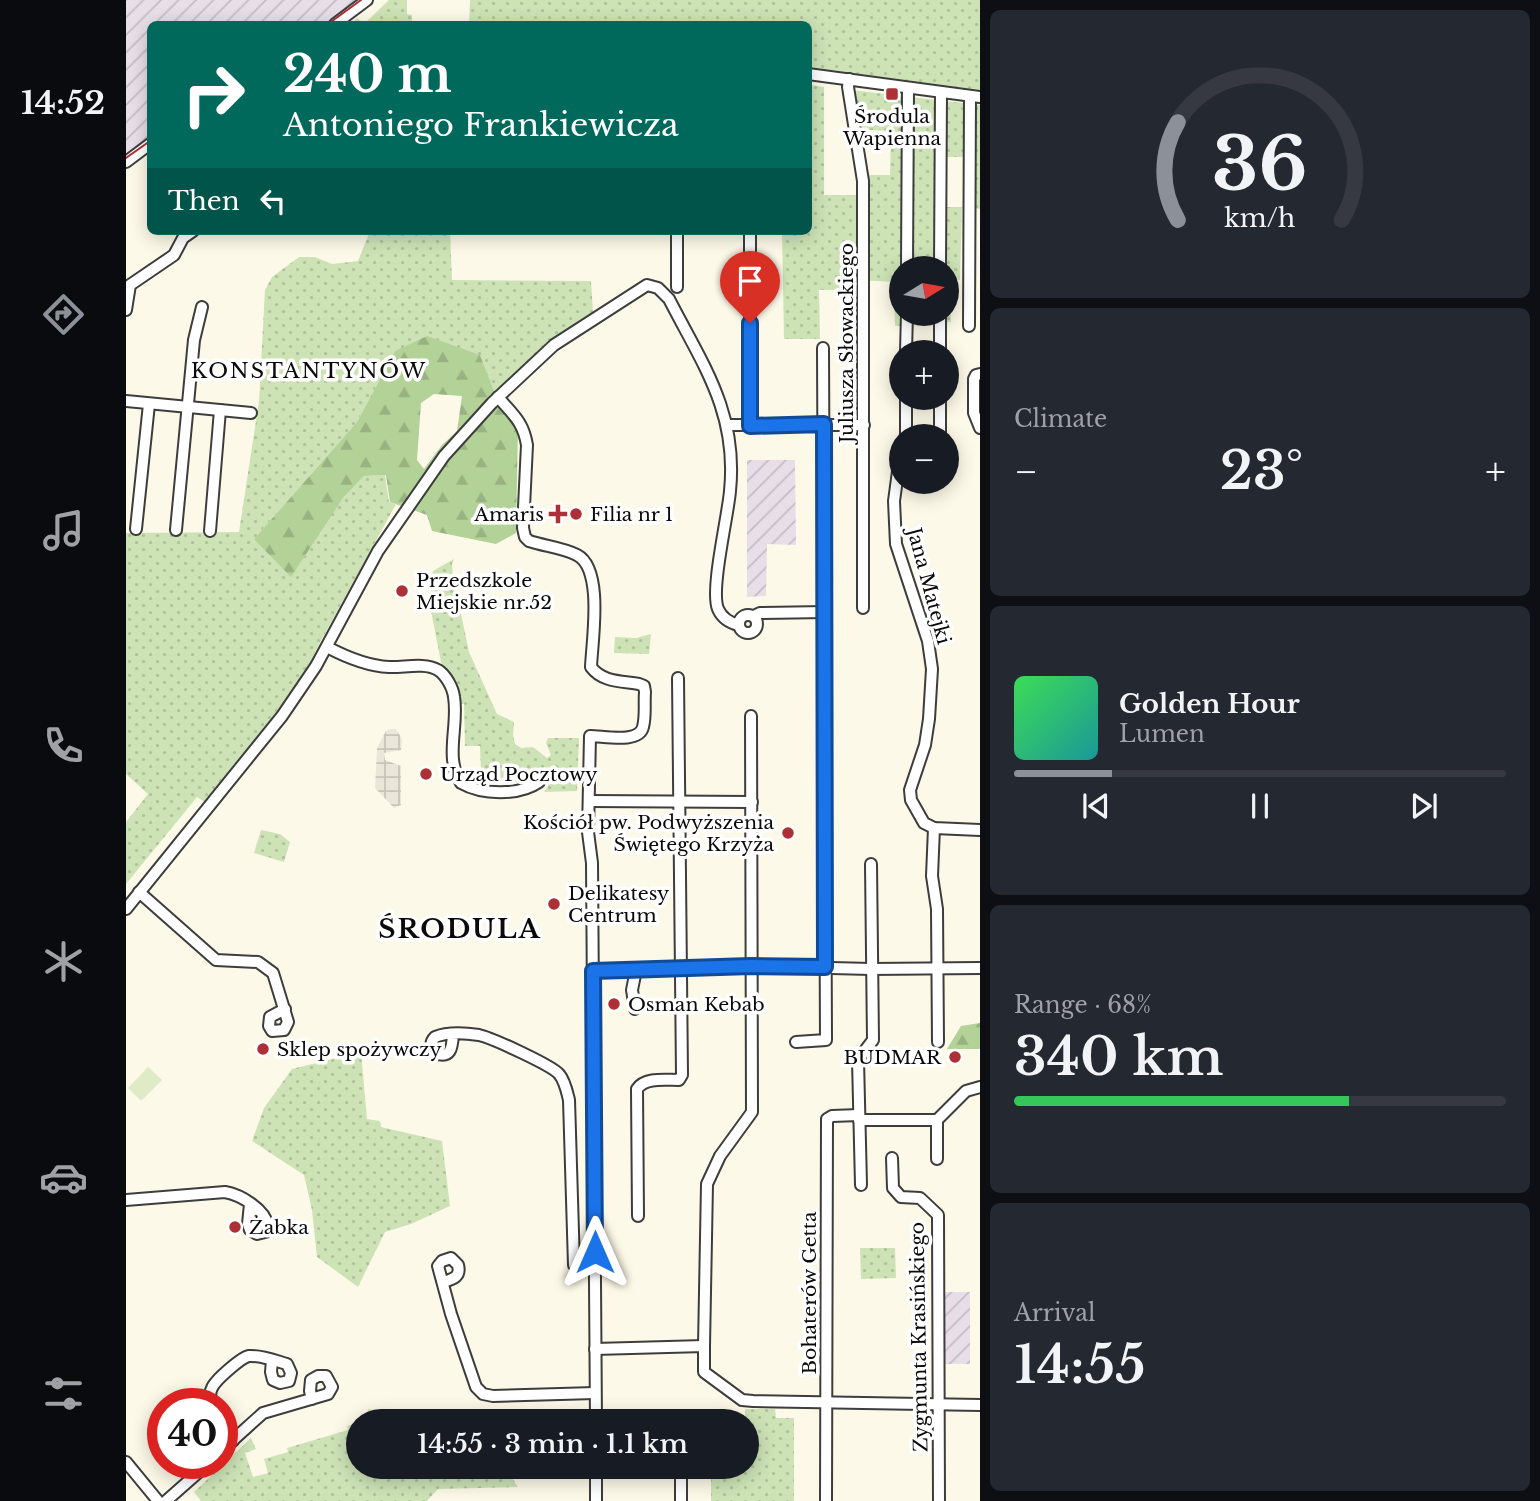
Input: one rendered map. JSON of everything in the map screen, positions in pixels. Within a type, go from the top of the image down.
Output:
[{"type":"street","points":[[346,20],[367,0]]},
{"type":"street","points":[[812,74],[975,96],[969,326]]},
{"type":"street","name":"Juliusza Słowackiego","points":[[849,79],[863,181],[863,608]]},
{"type":"street","points":[[907,256],[908,88]]},
{"type":"street","points":[[940,256],[941,92]]},
{"type":"street","points":[[126,162],[147,146]]},
{"type":"street","points":[[126,310],[130,285],[174,255],[188,235]]},
{"type":"street","points":[[677,235],[677,287]]},
{"type":"street","points":[[750,235],[750,426]]},
{"type":"street","points":[[126,909],[282,716],[327,647],[378,551],[444,456],[498,397],[569,333],[643,287],[658,288],[669,299],[722,404],[727,425],[730,489],[718,572],[717,605],[722,615],[731,623],[739,625],[743,632],[755,631],[758,623],[754,616],[760,613],[826,612]]},
{"type":"street","points":[[176,530],[194,341],[202,307]]},
{"type":"street","points":[[796,1042],[825,1040],[824,348]]},
{"type":"street","points":[[980,374],[974,379],[974,412],[980,428]]},
{"type":"street","points":[[498,397],[520,421],[525,431],[525,537],[529,541],[577,555],[584,561],[592,573],[594,589],[591,667],[604,679],[644,686],[643,729],[638,735],[590,736],[588,832],[593,863],[596,1409]]},
{"type":"street","points":[[126,401],[251,413]]},
{"type":"street","points":[[136,529],[149,404]]},
{"type":"street","points":[[210,531],[220,410]]},
{"type":"street","points":[[727,425],[864,425]]},
{"type":"street","name":"Jana Matejki","points":[[895,494],[896,544],[928,641],[932,669],[925,745],[910,790],[911,800],[925,823],[934,828]]},
{"type":"street","points":[[327,647],[354,660],[374,665],[426,667],[441,673],[447,680],[455,700],[453,766],[461,783],[478,790],[493,791],[528,789],[539,782]]},
{"type":"street","points":[[638,1216],[637,1089],[646,1081],[679,1080],[682,1075],[678,678]]},
{"type":"street","points":[[751,716],[752,1112],[720,1156],[707,1184],[704,1372],[742,1400],[980,1405]]},
{"type":"street","points":[[589,801],[752,802]]},
{"type":"street","points":[[938,1042],[937,909],[932,876],[934,828],[980,830]]},
{"type":"street","points":[[861,1185],[858,1060],[873,1040],[871,864]]},
{"type":"street","points":[[139,892],[216,960],[258,962],[273,973],[285,1009]]},
{"type":"street","points":[[593,971],[751,966],[980,968]]},
{"type":"street","points":[[635,1009],[632,990],[636,970]]},
{"type":"street","points":[[453,1035],[480,1035],[542,1063],[559,1074],[569,1100],[574,1265]]},
{"type":"street","points":[[937,1159],[937,1120],[966,1091],[980,1087]]},
{"type":"street","name":"Bohaterów Getta","points":[[827,1501],[827,1119],[832,1116],[859,1118]]},
{"type":"street","points":[[859,1118],[937,1120]]},
{"type":"street","name":"Zygmunta Krasińskiego","points":[[892,1158],[893,1188],[901,1197],[920,1198],[938,1215],[939,1501]]},
{"type":"street","points":[[126,1200],[225,1192],[250,1204]]},
{"type":"street","points":[[443,1282],[472,1377],[483,1394],[595,1393]]},
{"type":"street","points":[[595,1349],[704,1346]]},
{"type":"street","points":[[212,1388],[213,1384],[244,1357],[253,1356],[287,1364],[291,1377]]},
{"type":"street","points":[[238,1436],[263,1413],[328,1394],[332,1388],[329,1379],[323,1375],[312,1380],[291,1377],[283,1383],[273,1380],[272,1360]]},
{"type":"street","points":[[312,1380],[312,1399]]},
{"type":"street","points":[[126,1462],[158,1501]]},
{"type":"street","points":[[166,1501],[191,1479]]},
{"type":"street","points":[[596,1479],[596,1501]]},
{"type":"street","points":[[681,1479],[681,1501]]},
{"type":"shaded area","points":[[126,0],[357,0],[329,21],[147,21],[147,139],[126,154]]},
{"type":"shaded area","points":[[747,460],[795,460],[796,545],[767,544],[766,596],[747,597]]},
{"type":"shaded area","points":[[396,729],[402,739],[401,750],[384,753],[385,760],[401,766],[401,805],[394,808],[375,788],[377,748],[386,731]]},
{"type":"shaded area","points":[[943,1292],[970,1292],[970,1364],[943,1364]]},
{"type":"green space","points":[[389,0],[407,0],[407,14],[412,15],[412,21],[367,21]]},
{"type":"green space","points":[[470,0],[980,0],[980,91],[812,67],[812,21],[469,21]]},
{"type":"green space","points":[[812,85],[824,87],[824,195],[857,195],[858,175],[890,175],[891,131],[851,129],[843,89],[980,105],[980,209],[968,208],[967,157],[943,157],[945,207],[962,207],[960,280],[959,256],[889,256],[889,282],[858,280],[857,290],[819,290],[820,339],[784,339],[782,235],[812,235]]},
{"type":"green space","points":[[368,235],[450,235],[452,280],[591,281],[593,312],[551,339],[494,392],[480,355],[395,351],[357,422],[254,539],[318,533],[343,498],[364,476],[385,475],[389,502],[396,504],[316,650],[306,674],[206,803],[197,797],[126,884],[126,822],[148,794],[126,774],[126,533],[239,532],[259,401],[265,290],[272,277],[299,257],[315,257],[332,264],[358,261]]},
{"type":"green space","points":[[427,336],[480,355],[501,409],[518,428],[516,533],[496,544],[432,531],[427,515],[390,502],[386,475],[364,476],[343,498],[291,577],[254,539],[357,422],[395,351]],"holes":[[[434,394],[462,396],[457,431],[442,445],[424,469],[417,460],[421,403]]]},
{"type":"green space","points":[[454,559],[453,576],[469,652],[497,714],[514,722],[515,744],[521,748],[533,747],[547,758],[551,755],[546,743],[548,738],[579,738],[577,791],[544,792],[549,777],[543,772],[533,775],[527,781],[466,781],[459,771],[481,771],[480,746],[465,746],[464,704],[458,704],[451,681],[441,662],[431,611],[435,610],[430,587],[433,571]]},
{"type":"green space","points":[[651,634],[649,654],[614,653],[615,637],[636,638]]},
{"type":"green space","points":[[261,830],[280,834],[290,842],[284,862],[254,853]]},
{"type":"green space","points":[[980,1023],[980,1049],[947,1049],[961,1026]]},
{"type":"green space","points":[[361,1052],[367,1119],[380,1121],[381,1127],[442,1141],[450,1206],[411,1224],[385,1232],[358,1287],[317,1257],[312,1210],[304,1175],[252,1141],[264,1108],[292,1069]]},
{"type":"green space","points":[[148,1067],[162,1080],[141,1101],[128,1088]]},
{"type":"green space","points":[[860,1248],[895,1248],[896,1278],[861,1279]]},
{"type":"green space","points":[[759,1409],[775,1409],[776,1418],[794,1418],[794,1501],[711,1501],[711,1479],[759,1479]]},
{"type":"green space","points":[[346,1431],[346,1479],[513,1479],[518,1487],[438,1489],[427,1501],[201,1501],[194,1492],[208,1479],[238,1479],[238,1450],[251,1438],[256,1449],[245,1453],[253,1477],[268,1473],[264,1459],[288,1452],[287,1448]]},
{"type":"tram line","points":[[332,21],[361,0]]},
{"type":"tram line","points":[[126,158],[147,143]]},
{"type":"place","name":"Środula Wapienna","points":[[892,94]]},
{"type":"place","name":"Amaris","points":[[558,514]]},
{"type":"place","name":"Filia nr 1","points":[[576,514]]},
{"type":"place","name":"Przedszkole Miejskie nr.52","points":[[402,591]]},
{"type":"place","name":"Urząd Pocztowy","points":[[426,774]]},
{"type":"place","name":"Kościół pw. Podwyższenia Świętego Krzyża","points":[[788,833]]},
{"type":"place","name":"Delikatesy Centrum","points":[[554,904]]},
{"type":"place","name":"Osman Kebab","points":[[614,1004]]},
{"type":"place","name":"Sklep spożywczy","points":[[263,1049]]},
{"type":"place","name":"BUDMAR","points":[[955,1057]]},
{"type":"place","name":"Żabka","points":[[235,1227]]},
{"type":"district","name":"KONSTANTYNÓW","points":[[309,371]]},
{"type":"district","name":"ŚRODULA","points":[[460,929]]},
{"type":"route","points":[[595,1252],[593,971],[751,966],[825,967],[824,424],[750,426],[750,323]]}]
